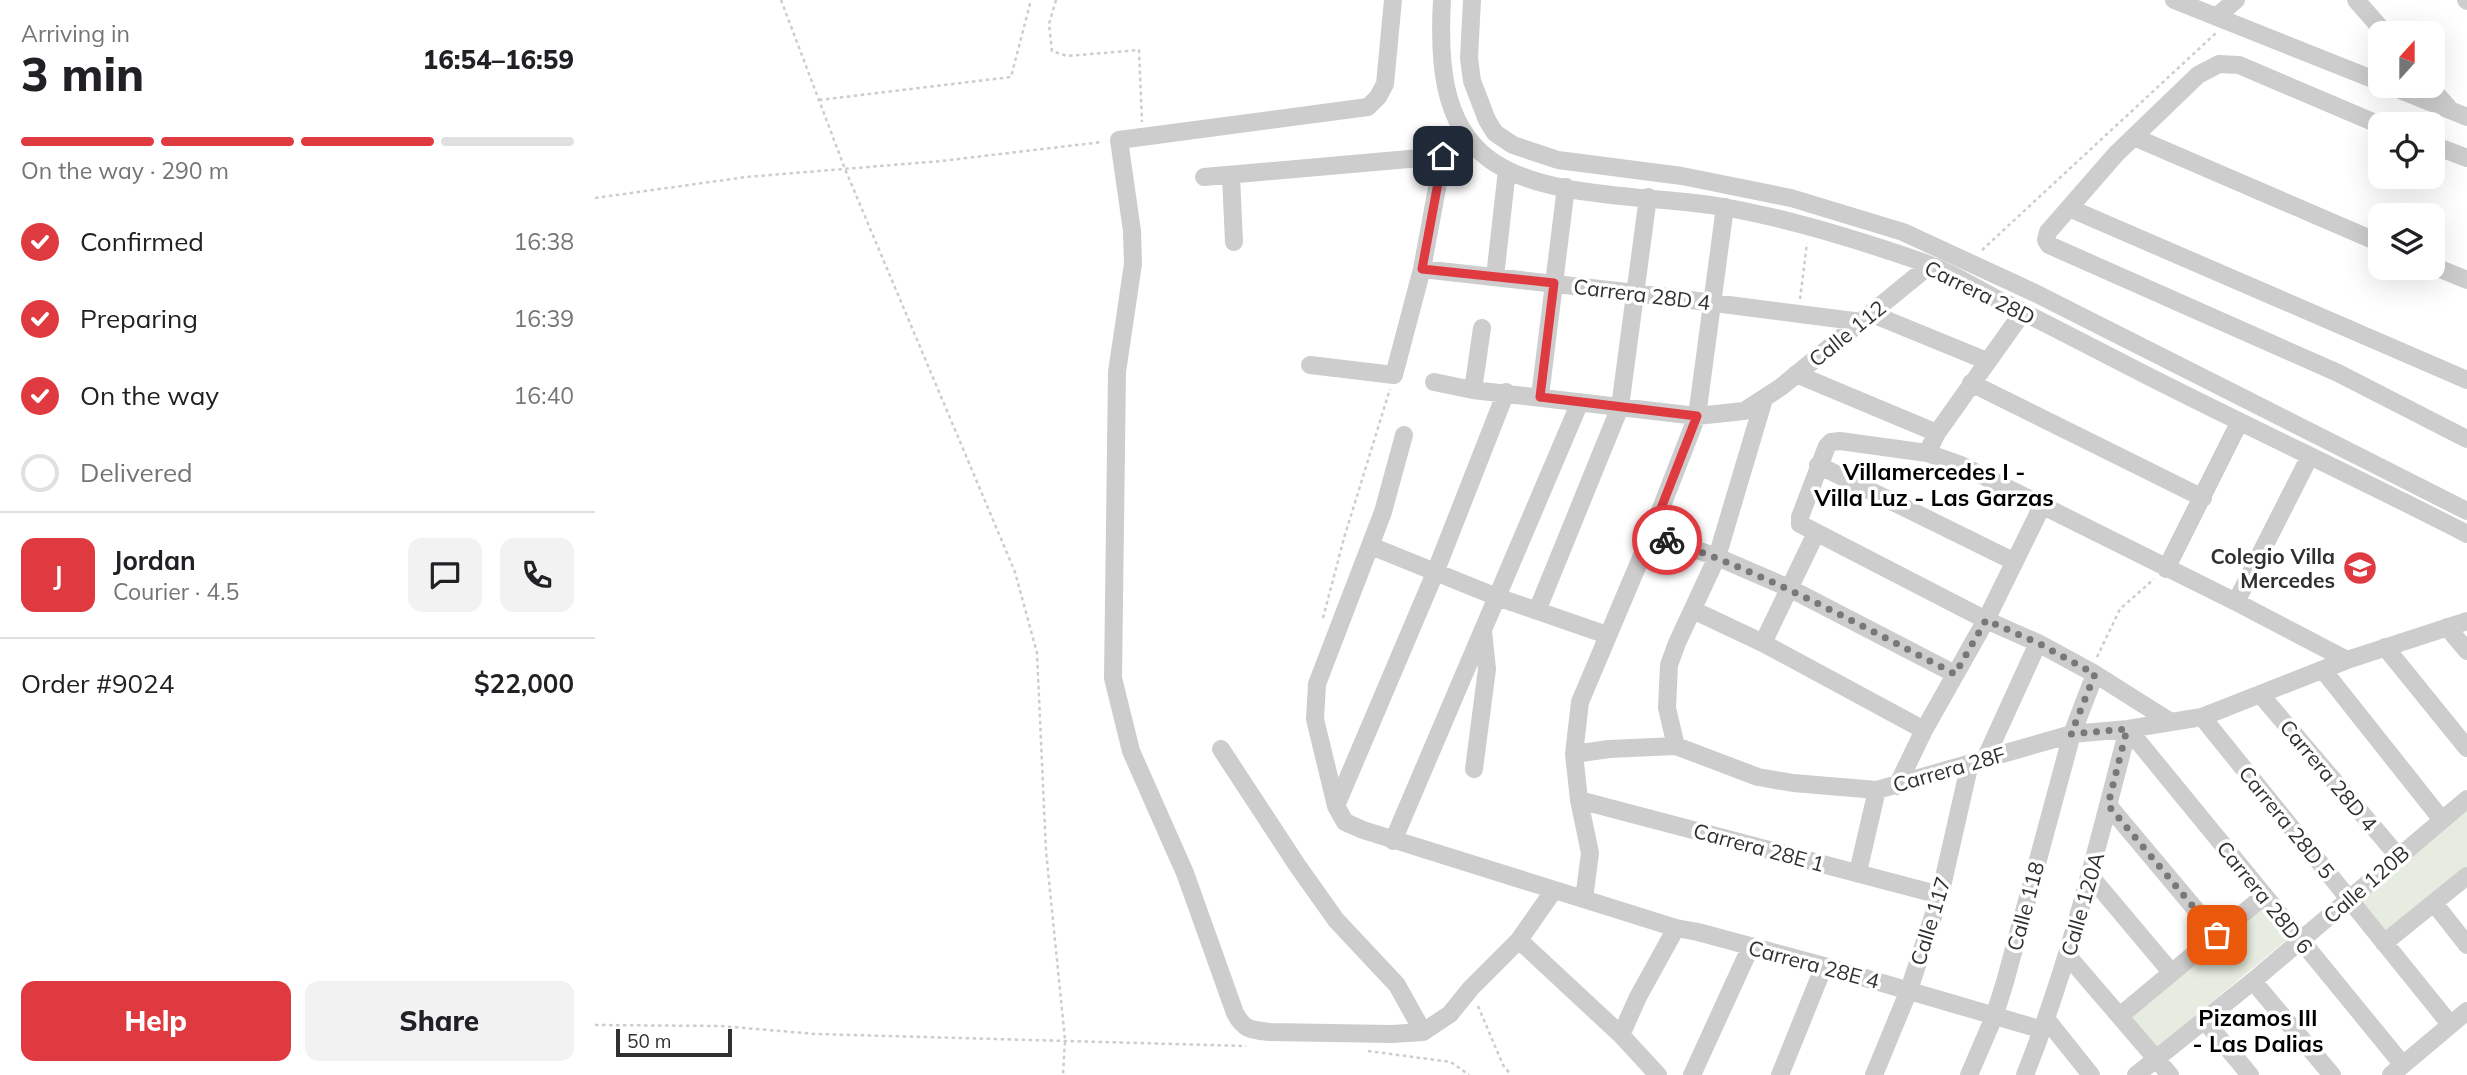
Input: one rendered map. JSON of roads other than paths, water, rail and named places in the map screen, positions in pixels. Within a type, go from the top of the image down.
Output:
[{"type":"street","points":[[1393,0],[1385,84],[1368,107],[1119,140],[1132,231],[1133,264],[1120,336],[1117,372],[1113,678],[1131,751],[1185,873],[1235,1013],[1241,1024],[1253,1030],[1392,1034],[1423,1032],[1450,1014],[1471,988],[1519,940],[1554,890]]},
{"type":"street","points":[[1204,177],[1443,156],[1467,138],[1452,111],[1447,90],[1442,61],[1442,0]]},
{"type":"street","name":"Carrera 28D","points":[[1472,0],[1469,58],[1472,81],[1495,133],[1513,145],[1534,154],[1582,165],[1682,176],[1791,198],[1903,232],[1969,261],[2467,512]]},
{"type":"street","points":[[2177,0],[2368,77]]},
{"type":"street","points":[[2222,19],[2236,0]]},
{"type":"street","points":[[2356,0],[2374,21]]},
{"type":"street","points":[[2368,120],[2239,65],[2219,64],[2199,75],[2134,137],[2047,232],[2046,240],[2049,245],[2338,373],[2467,439]]},
{"type":"street","points":[[2420,98],[2458,113]]},
{"type":"street","points":[[2442,98],[2458,113]]},
{"type":"street","points":[[2134,137],[2368,238]]},
{"type":"street","name":"Carrera 28D","points":[[1467,138],[1491,160],[1528,178],[1566,187],[1725,207],[1809,226],[1930,265],[2239,423],[2467,534]]},
{"type":"street","points":[[2445,150],[2467,158]]},
{"type":"street","points":[[1310,365],[1394,375],[1422,269],[1443,156]]},
{"type":"street","points":[[1495,277],[1507,170]]},
{"type":"street","points":[[1231,176],[1234,242]]},
{"type":"street","points":[[1540,397],[1566,187]]},
{"type":"street","points":[[1538,611],[1620,407],[1648,197]]},
{"type":"street","points":[[1584,899],[1590,853],[1579,800],[1574,754],[1580,702],[1651,534],[1697,416],[1725,207]]},
{"type":"street","points":[[2069,208],[2467,380]]},
{"type":"street","name":"Calle 112","points":[[1764,399],[1930,265]]},
{"type":"street","name":"Carrera 28D 4","points":[[1422,269],[1798,314],[1867,318],[1987,361]]},
{"type":"street","points":[[2445,271],[2467,280]]},
{"type":"street","points":[[1927,453],[1937,433],[1971,383],[2023,312]]},
{"type":"street","points":[[1473,390],[1482,328]]},
{"type":"street","points":[[1796,374],[1937,433]]},
{"type":"street","points":[[1434,382],[1473,390],[1697,416],[1744,411],[1764,399]]},
{"type":"street","points":[[1971,383],[2203,498]]},
{"type":"street","points":[[1336,806],[1435,573],[1506,392]]},
{"type":"street","points":[[1676,746],[1667,708],[1668,676],[1677,643],[1717,556],[1764,399]]},
{"type":"street","points":[[1393,841],[1580,402]]},
{"type":"street","points":[[2166,569],[2239,423]]},
{"type":"street","points":[[1336,806],[1315,719],[1317,684],[1371,546],[1395,476],[1404,435]]},
{"type":"street","points":[[2171,722],[2095,674],[2038,643],[1986,620],[1816,533],[1799,521],[1827,446],[1840,441],[1927,453],[1961,465],[2347,660]]},
{"type":"street","points":[[2236,602],[2310,456]]},
{"type":"street","points":[[1818,465],[2013,561]]},
{"type":"street","points":[[1897,786],[1924,730],[1986,620],[2042,506]]},
{"type":"street","points":[[1763,643],[1816,533]]},
{"type":"street","points":[[1651,534],[1717,556],[1789,588],[1955,674]]},
{"type":"street","points":[[1371,546],[1497,597],[1607,635]]},
{"type":"street","points":[[1693,610],[1763,643],[1924,730]]},
{"type":"street","points":[[2203,717],[2347,660],[2467,621]]},
{"type":"street","points":[[2447,627],[2467,651]]},
{"type":"street","points":[[1474,769],[1487,669],[1483,630]]},
{"type":"street","name":"Calle 117","points":[[1874,1075],[1909,990],[1940,895],[1978,760],[2038,643]]},
{"type":"street","points":[[2385,647],[2467,748]]},
{"type":"street","points":[[2323,670],[2442,820]]},
{"type":"street","name":"Calle 118","points":[[1969,1075],[1994,1017],[2071,734],[2095,674]]},
{"type":"street","name":"Carrera 28D 4","points":[[2260,694],[2398,856]]},
{"type":"street","name":"Carrera 28F","points":[[1574,754],[1609,749],[1676,746],[1758,777],[1793,783],[1877,790],[2071,734],[2127,729],[2203,717]]},
{"type":"street","name":"Carrera 28D 5","points":[[2203,717],[2450,1024]]},
{"type":"street","name":"Calle 120A","points":[[2025,1075],[2045,1025],[2091,877],[2127,729]]},
{"type":"street","name":"Carrera 28D 6","points":[[2127,729],[2301,940],[2397,1070]]},
{"type":"street","points":[[1221,749],[1336,920],[1397,985],[1423,1032]]},
{"type":"street","points":[[1858,872],[1877,790]]},
{"type":"street","name":"Calle 120B","points":[[2136,1075],[2253,981],[2467,799]]},
{"type":"street","name":"Carrera 28E 1","points":[[1579,800],[1940,895]]},
{"type":"street","points":[[2108,805],[2217,935]]},
{"type":"street","name":"Carrera 28E 4","points":[[1336,806],[1345,822],[1393,841],[1676,928],[1824,966],[1994,1017],[2045,1025]]},
{"type":"street","points":[[2384,943],[2467,876]]},
{"type":"street","points":[[2091,877],[2171,972]]},
{"type":"street","points":[[2121,1015],[2264,896]]},
{"type":"street","points":[[2434,903],[2467,945]]},
{"type":"street","points":[[1621,1035],[1638,997],[1676,928]]},
{"type":"street","points":[[1519,940],[1621,1035],[1658,1075]]},
{"type":"street","points":[[1692,1075],[1751,946]]},
{"type":"street","points":[[2067,955],[2171,1075]]},
{"type":"street","points":[[1780,1075],[1824,966]]},
{"type":"street","points":[[2253,981],[2332,1075]]},
{"type":"street","points":[[2397,1070],[2467,1010]]},
{"type":"street","points":[[2205,1021],[2250,1075]]},
{"type":"street","points":[[2045,1025],[2091,1075]]},
{"type":"place","name":"Colegio Villa Mercedes","points":[[2360,568]]},
{"type":"district","name":"Villamercedes I - Villa Luz - Las Garzas","points":[[1934,484]]},
{"type":"district","name":"Pizamos III - Las Dalias","points":[[2258,1030]]}]
